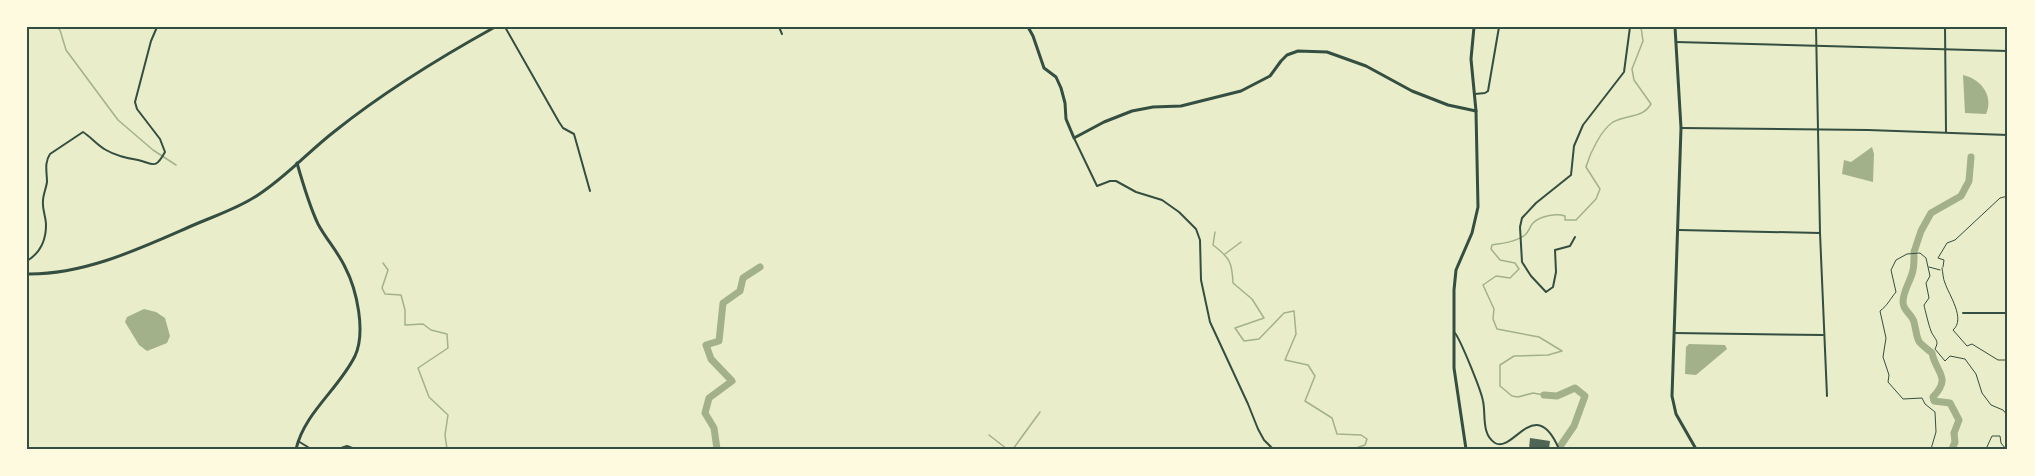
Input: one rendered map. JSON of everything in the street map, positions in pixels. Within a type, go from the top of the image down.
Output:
[{"type":"street","points":[[27,261],[41,249],[44,238],[46,225],[42,202],[47,184],[47,159],[50,154],[83,132],[116,155],[142,161],[148,165],[156,164],[162,158],[165,152],[160,140],[137,109],[134,98],[157,27]]},
{"type":"street","points":[[27,274],[71,270],[141,248],[236,207],[267,189],[336,130],[398,85],[495,27]]},
{"type":"street","points":[[505,27],[559,122],[563,128],[574,134],[590,191]]},
{"type":"street","points":[[779,27],[782,34]]},
{"type":"street","points":[[1028,27],[1044,68],[1056,77],[1061,88],[1066,119],[1097,186],[1116,181],[1136,192],[1162,201],[1179,212],[1196,229],[1200,240],[1201,280],[1210,322],[1258,429],[1273,449]]},
{"type":"street","points":[[1466,449],[1454,368],[1454,290],[1456,270],[1472,233],[1478,207],[1476,111],[1471,48],[1474,27]]},
{"type":"street","points":[[1475,94],[1488,91],[1499,27]]},
{"type":"street","points":[[1575,237],[1570,246],[1555,250],[1556,272],[1553,287],[1546,292],[1522,262],[1520,234],[1522,218],[1536,203],[1571,175],[1574,146],[1583,125],[1624,72],[1630,27]]},
{"type":"street","points":[[1675,27],[1681,128],[1673,405],[1696,449]]},
{"type":"street","points":[[1816,27],[1823,335],[1827,396]]},
{"type":"street","points":[[1945,27],[1946,133]]},
{"type":"street","points":[[1676,42],[2008,51]]},
{"type":"street","points":[[1074,138],[1104,122],[1132,111],[1153,107],[1181,106],[1241,91],[1270,76],[1281,60],[1298,51],[1327,52],[1366,66],[1412,91],[1448,105],[1476,111]]},
{"type":"street","points":[[1681,128],[1868,130],[2008,135]]},
{"type":"street","points":[[296,449],[308,421],[349,367],[359,347],[361,329],[351,278],[317,222],[297,163]]},
{"type":"street","points":[[1678,230],[1820,233]]},
{"type":"street","points":[[1963,313],[2008,313]]},
{"type":"street","points":[[1455,333],[1484,401],[1483,419],[1489,437],[1494,443],[1500,445],[1507,443],[1532,424],[1543,427],[1559,449]]},
{"type":"street","points":[[1674,333],[1823,335]]},
{"type":"street","points":[[298,441],[311,449]]},
{"type":"street","points":[[338,449],[347,446],[355,449]]},
{"type":"path","points":[[2008,196],[2000,198],[1955,240],[1947,243],[1938,258],[1944,261],[1942,268],[1944,283],[1958,322],[1957,327],[1953,330],[1967,346],[1972,344],[1998,360],[2008,360]]},
{"type":"path","points":[[1931,449],[1936,432],[1935,412],[1925,404],[1922,398],[1903,399],[1888,382],[1889,375],[1883,357],[1886,338],[1880,311],[1888,305],[1890,298],[1896,292],[1894,277],[1890,272],[1896,260],[1906,254],[1920,253],[1926,258],[1930,276],[1926,283],[1929,298],[1924,305],[1931,331],[1936,337],[1935,349],[1946,362],[1950,356],[1965,359],[1976,374],[1982,393],[1991,405],[2003,410],[2008,416]]},
{"type":"path","points":[[1927,267],[1938,270],[1942,268]]},
{"type":"path","points":[[1986,449],[1992,436],[2000,436],[2001,443],[2005,448],[2008,447]]},
{"type":"shaded area","points":[[1963,75],[1975,80],[1984,89],[1988,101],[1986,114],[1965,113]]},
{"type":"shaded area","points":[[1872,147],[1873,182],[1842,174],[1844,160],[1851,162]]},
{"type":"shaded area","points":[[144,309],[156,312],[165,318],[170,336],[167,343],[147,351],[139,345],[125,322],[127,317]]},
{"type":"shaded area","points":[[1689,344],[1725,345],[1727,349],[1696,375],[1685,374],[1686,347]]},
{"type":"building","points":[[1530,438],[1550,441],[1549,449],[1529,449]]},
{"type":"waterway","points":[[56,27],[60,30],[66,50],[118,120],[153,150],[176,165]]},
{"type":"waterway","points":[[1544,395],[1533,393],[1518,397],[1512,396],[1500,386],[1500,365],[1514,356],[1548,355],[1562,351],[1539,337],[1497,329],[1493,319],[1494,309],[1483,285],[1496,276],[1510,278],[1519,269],[1515,263],[1500,260],[1491,249],[1492,245],[1521,237],[1526,234],[1533,223],[1544,217],[1561,215],[1565,216],[1565,220],[1576,220],[1596,199],[1600,189],[1586,167],[1596,142],[1613,122],[1639,114],[1651,104],[1634,80],[1632,69],[1643,41],[1641,27]]},
{"type":"waterway","points":[[1914,252],[1921,231],[1931,213],[1961,196],[1969,181],[1971,157]]},
{"type":"waterway","points":[[1215,232],[1213,245],[1229,261],[1233,283],[1252,299],[1264,318],[1235,328],[1244,341],[1259,339],[1284,313],[1294,311],[1296,334],[1285,360],[1308,365],[1315,376],[1305,401],[1332,418],[1337,434],[1361,435],[1367,439],[1365,445],[1353,449]]},
{"type":"waterway","points":[[1225,254],[1241,242]]},
{"type":"waterway","points":[[1914,256],[1913,270],[1904,293],[1903,305],[1913,319],[1918,340],[1932,353],[1941,375],[1941,385],[1933,397],[1934,401],[1950,403],[1959,420],[1954,433],[1955,442],[1952,449]]},
{"type":"waterway","points":[[383,263],[388,270],[382,288],[385,294],[401,295],[405,310],[405,325],[423,324],[431,330],[447,334],[448,348],[418,368],[429,397],[448,415],[445,435],[447,449]]},
{"type":"waterway","points":[[717,449],[714,428],[705,413],[709,398],[732,381],[711,359],[706,345],[719,341],[723,303],[740,291],[743,278],[760,267]]},
{"type":"waterway","points":[[1544,395],[1557,396],[1575,388],[1585,396],[1574,426],[1561,445]]},
{"type":"waterway","points":[[1013,449],[1040,412]]},
{"type":"waterway","points":[[989,435],[1007,449]]}]
